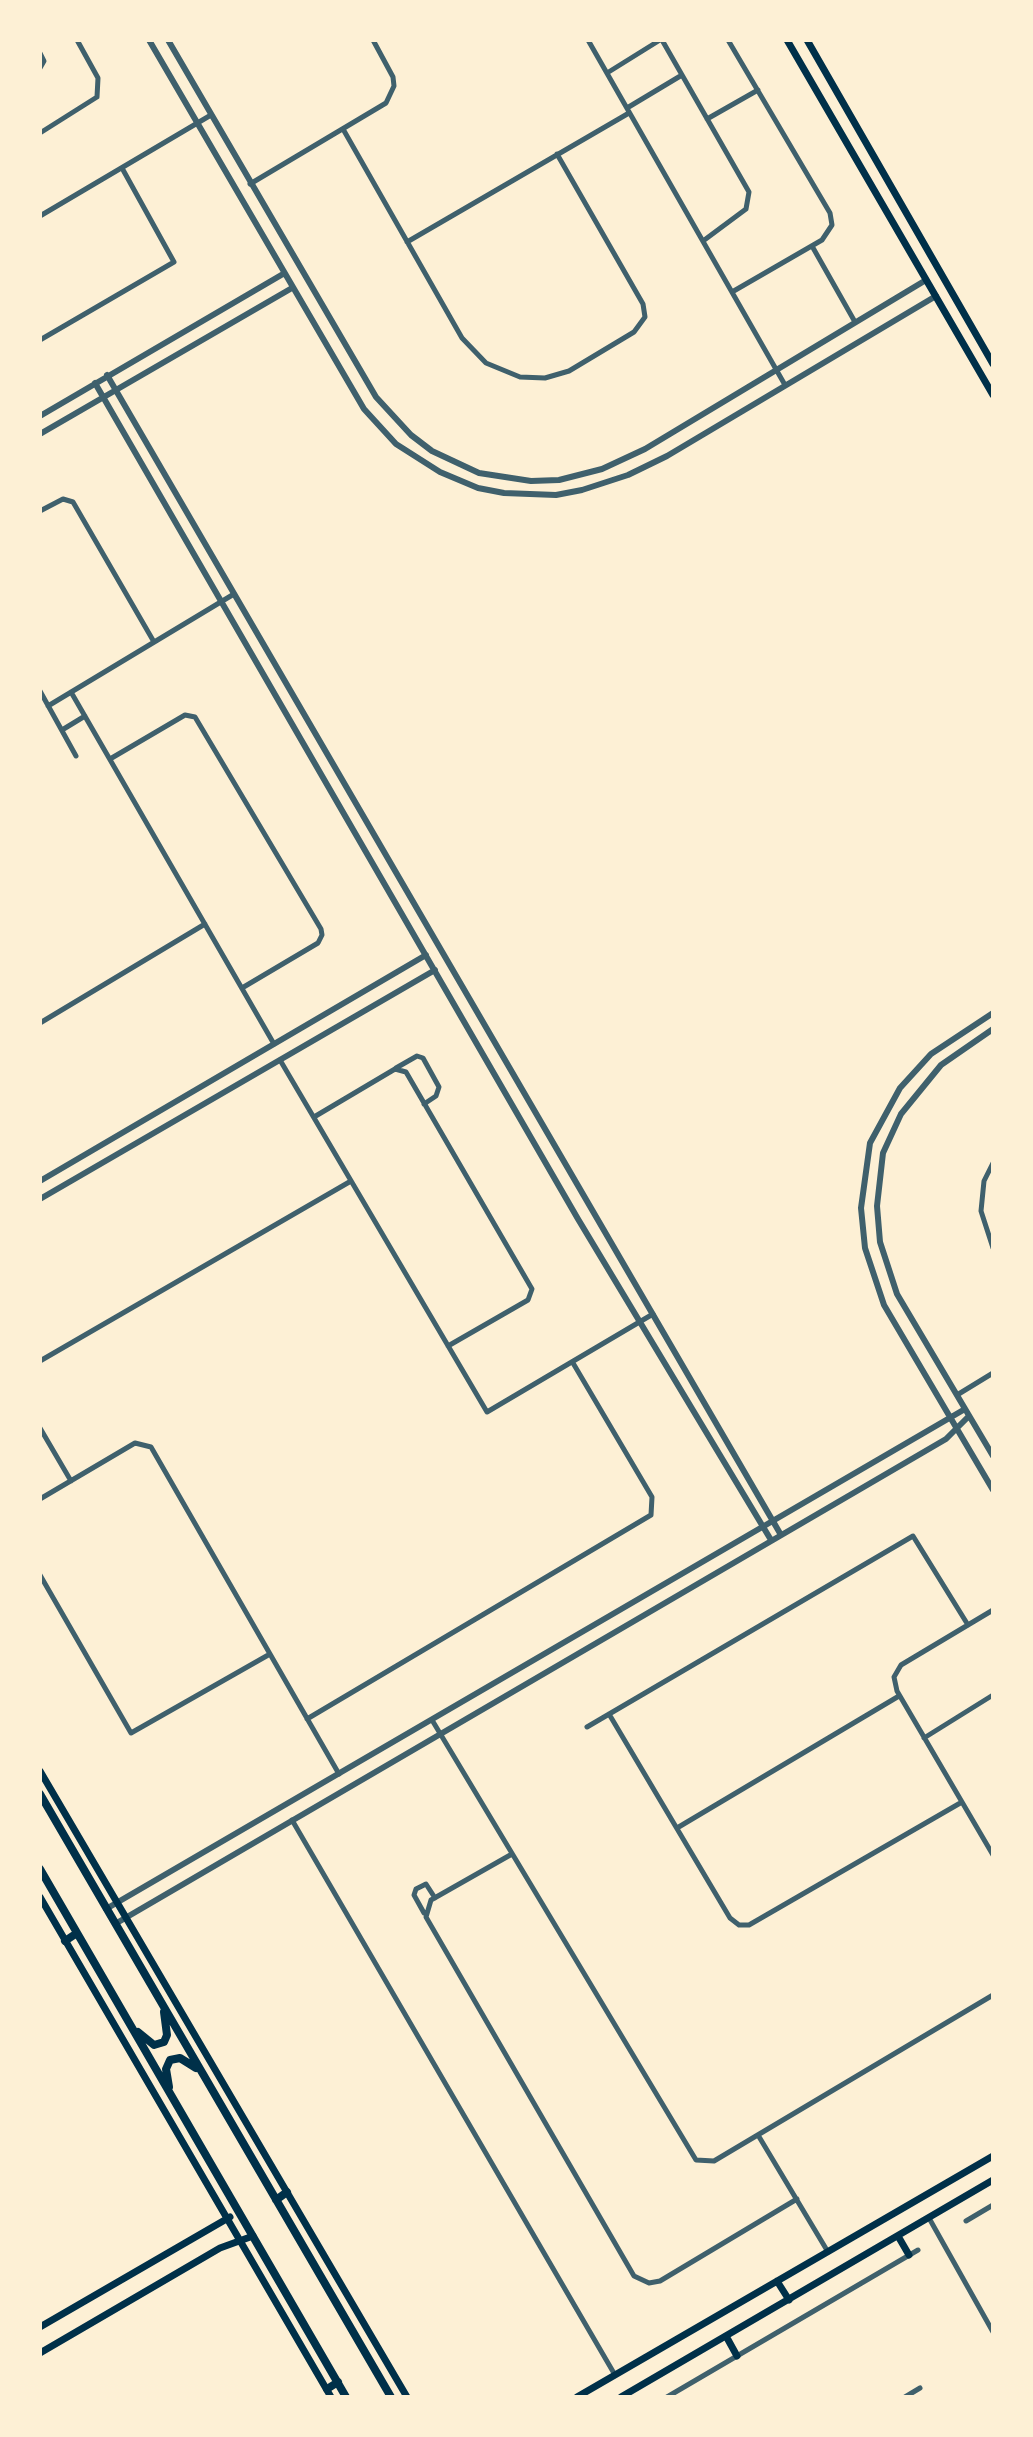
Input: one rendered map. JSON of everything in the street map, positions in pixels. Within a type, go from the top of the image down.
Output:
[{"type":"main road","points":[[787,40],[993,395]]},
{"type":"main road","points":[[807,40],[993,364]]},
{"type":"main road","points":[[40,1771],[407,2397]]},
{"type":"main road","points":[[40,1794],[391,2397]]},
{"type":"main road","points":[[40,1869],[346,2397]]},
{"type":"main road","points":[[40,1897],[329,2393],[338,2382]]},
{"type":"main road","points":[[65,1941],[77,1933]]},
{"type":"main road","points":[[131,2026],[150,2044],[161,2044],[167,2035],[164,2008]]},
{"type":"main road","points":[[171,2096],[166,2069],[170,2060],[180,2058],[200,2070]]},
{"type":"main road","points":[[577,2397],[993,2156]]},
{"type":"main road","points":[[621,2397],[993,2180]]},
{"type":"main road","points":[[276,2200],[287,2192]]},
{"type":"main road","points":[[40,2327],[238,2211]]},
{"type":"main road","points":[[40,2353],[241,2239],[253,2236]]},
{"type":"main road","points":[[898,2236],[909,2255]]},
{"type":"main road","points":[[777,2281],[789,2300]]},
{"type":"main road","points":[[726,2336],[737,2356]]},
{"type":"street","points":[[40,133],[91,104],[99,93],[98,78],[77,40]]},
{"type":"street","points":[[168,40],[376,397],[411,435],[455,463],[505,479],[559,480],[602,469],[645,449],[926,280]]},
{"type":"street","points":[[250,184],[386,103],[392,95],[393,77],[373,40]]},
{"type":"street","points":[[588,40],[785,385]]},
{"type":"street","points":[[607,73],[661,40],[682,75],[750,198],[746,209],[703,241]]},
{"type":"street","points":[[728,40],[832,219],[827,236],[732,292]]},
{"type":"street","points":[[150,41],[364,409],[396,444],[458,481],[504,493],[556,495],[616,479],[667,456],[936,296]]},
{"type":"street","points":[[40,53],[44,61],[40,68]]},
{"type":"street","points":[[407,242],[628,111],[682,75]]},
{"type":"street","points":[[707,119],[758,90]]},
{"type":"street","points":[[40,216],[211,115]]},
{"type":"street","points":[[343,129],[469,347],[486,363],[508,374],[545,378],[569,371],[640,328],[645,317],[643,304],[557,154]]},
{"type":"street","points":[[40,340],[174,262],[122,168]]},
{"type":"street","points":[[811,246],[855,322]]},
{"type":"street","points":[[40,416],[283,274]]},
{"type":"street","points":[[40,434],[292,288]]},
{"type":"street","points":[[316,327],[329,319]]},
{"type":"street","points":[[107,375],[781,1535]]},
{"type":"street","points":[[95,383],[640,1322],[771,1540]]},
{"type":"street","points":[[40,511],[63,499],[73,502],[154,642]]},
{"type":"street","points":[[48,706],[234,594]]},
{"type":"street","points":[[40,691],[76,756]]},
{"type":"street","points":[[71,692],[274,1044]]},
{"type":"street","points":[[110,759],[185,715],[195,717],[321,929],[318,943],[242,988]]},
{"type":"street","points":[[62,730],[85,716]]},
{"type":"street","points":[[40,1023],[205,924]]},
{"type":"street","points":[[40,1181],[426,955]]},
{"type":"street","points":[[40,1199],[435,970]]},
{"type":"street","points":[[993,1013],[931,1054],[887,1107],[870,1143],[861,1188],[865,1248],[876,1287],[993,1490]]},
{"type":"street","points":[[967,1029],[975,1040]]},
{"type":"street","points":[[993,1029],[926,1080],[901,1114],[883,1153],[877,1188],[879,1233],[890,1277],[993,1456]]},
{"type":"street","points":[[313,1117],[417,1056],[423,1058],[439,1087],[436,1096],[424,1104]]},
{"type":"street","points":[[280,1060],[488,1413],[653,1314]]},
{"type":"street","points":[[395,1069],[404,1070],[532,1292],[528,1300],[448,1346]]},
{"type":"street","points":[[993,1163],[984,1181],[981,1211],[993,1248]]},
{"type":"street","points":[[40,1361],[351,1181]]},
{"type":"street","points":[[307,1719],[651,1515],[652,1497],[573,1363]]},
{"type":"street","points":[[957,1395],[993,1373]]},
{"type":"street","points":[[106,1909],[950,1418],[967,1412]]},
{"type":"street","points":[[115,1924],[956,1430],[967,1412]]},
{"type":"street","points":[[40,1428],[71,1481]]},
{"type":"street","points":[[40,1499],[135,1443],[147,1444],[339,1774]]},
{"type":"street","points":[[587,1727],[912,1536],[917,1537],[968,1625]]},
{"type":"street","points":[[40,1575],[131,1733],[270,1654]]},
{"type":"street","points":[[993,1610],[901,1665],[894,1677],[899,1696],[993,1855]]},
{"type":"street","points":[[924,1738],[993,1695]]},
{"type":"street","points":[[677,1828],[899,1696]]},
{"type":"street","points":[[609,1714],[730,1918],[744,1926],[962,1802]]},
{"type":"street","points":[[432,1720],[692,2158],[710,2163],[993,1995]]},
{"type":"street","points":[[292,1820],[615,2375]]},
{"type":"street","points":[[426,1917],[426,1908],[435,1898],[512,1854]]},
{"type":"street","points":[[435,1898],[426,1884],[414,1891],[426,1917],[638,2279],[649,2283],[660,2281],[797,2199]]},
{"type":"street","points":[[758,2135],[828,2252]]},
{"type":"street","points":[[966,2221],[993,2205]]},
{"type":"street","points":[[929,2218],[993,2332]]},
{"type":"street","points":[[667,2397],[918,2250]]},
{"type":"street","points":[[986,2319],[993,2314]]},
{"type":"street","points":[[905,2397],[920,2388]]}]
